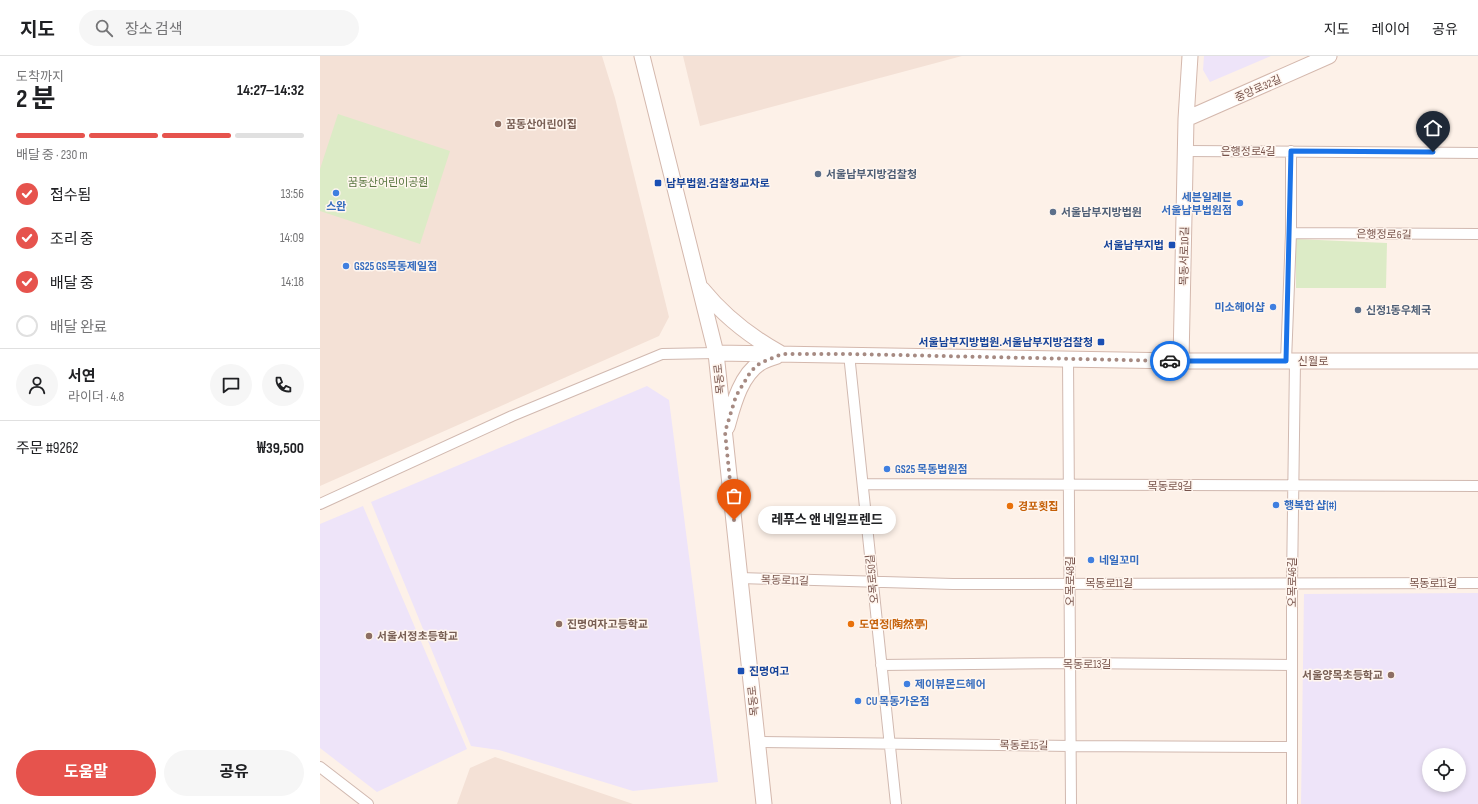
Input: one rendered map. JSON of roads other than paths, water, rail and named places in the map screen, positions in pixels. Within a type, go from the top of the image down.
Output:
[{"type":"main road","name":"목동로","points":[[642,56],[716,353],[764,804]]},
{"type":"main road","name":"목동서로10길","points":[[1181,361],[1186,119],[1190,56]]},
{"type":"main road","name":"중앙로32길","points":[[1186,119],[1329,56]]},
{"type":"main road","points":[[699,286],[736,325],[762,343],[782,354]]},
{"type":"main road","name":"신월로","points":[[716,353],[849,354],[1181,361],[1478,361]]},
{"type":"main road","points":[[725,432],[736,396],[751,371],[760,363],[782,354]]},
{"type":"street","name":"은행정로4길","points":[[1186,151],[1478,153]]},
{"type":"street","name":"오목로46길","points":[[1291,151],[1290,361],[1293,486],[1292,804]]},
{"type":"street","name":"은행정로6길","points":[[1290,233],[1478,234]]},
{"type":"street","points":[[320,504],[512,416],[662,354],[716,353]]},
{"type":"street","name":"오목로50길","points":[[849,354],[896,804]]},
{"type":"street","name":"오목로48길","points":[[1068,358],[1071,804]]},
{"type":"street","name":"목동로9길","points":[[863,484],[1069,486],[1478,486]]},
{"type":"street","name":"목동로11길","points":[[740,578],[872,582],[1070,584],[1478,583]]},
{"type":"street","name":"목동로13길","points":[[881,665],[1070,663],[1292,665]]},
{"type":"street","name":"목동로15길","points":[[757,742],[890,742],[1071,746],[1292,747]]},
{"type":"street","points":[[320,767],[368,804]]},
{"type":"place","name":"꿈동산어린이집","points":[[498,124]]},
{"type":"place","name":"서울남부지방검찰청","points":[[818,174]]},
{"type":"place","name":"남부법원.검찰청교차로","points":[[658,183]]},
{"type":"place","name":"스완","points":[[336,193]]},
{"type":"place","name":"세븐일레븐 서울남부법원점","points":[[1240,203]]},
{"type":"place","name":"서울남부지방법원","points":[[1053,212]]},
{"type":"place","name":"서울남부지법","points":[[1172,245]]},
{"type":"place","name":"GS25 GS목동제일점","points":[[346,266]]},
{"type":"place","name":"미소헤어샵","points":[[1273,307]]},
{"type":"place","name":"신정1동우체국","points":[[1358,310]]},
{"type":"place","name":"서울남부지방법원.서울남부지방검찰청","points":[[1101,342]]},
{"type":"place","name":"GS25 목동법원점","points":[[887,469]]},
{"type":"place","name":"행복한 샵(#)","points":[[1276,505]]},
{"type":"place","name":"경포횟집","points":[[1010,506]]},
{"type":"place","name":"레푸스 앤 네일프렌드","points":[[734,520]]},
{"type":"place","name":"네일꼬미","points":[[1091,560]]},
{"type":"place","name":"진명여자고등학교","points":[[559,624]]},
{"type":"place","name":"도연정(陶然亭)","points":[[851,624]]},
{"type":"place","name":"서울서정초등학교","points":[[369,636]]},
{"type":"place","name":"진명여고","points":[[741,671]]},
{"type":"place","name":"서울양목초등학교","points":[[1391,675]]},
{"type":"place","name":"제이뷰몬드헤어","points":[[907,684]]},
{"type":"place","name":"CU 목동가온점","points":[[858,701]]},
{"type":"park label","name":"꿈동산어린이공원","points":[[388,182]]}]
